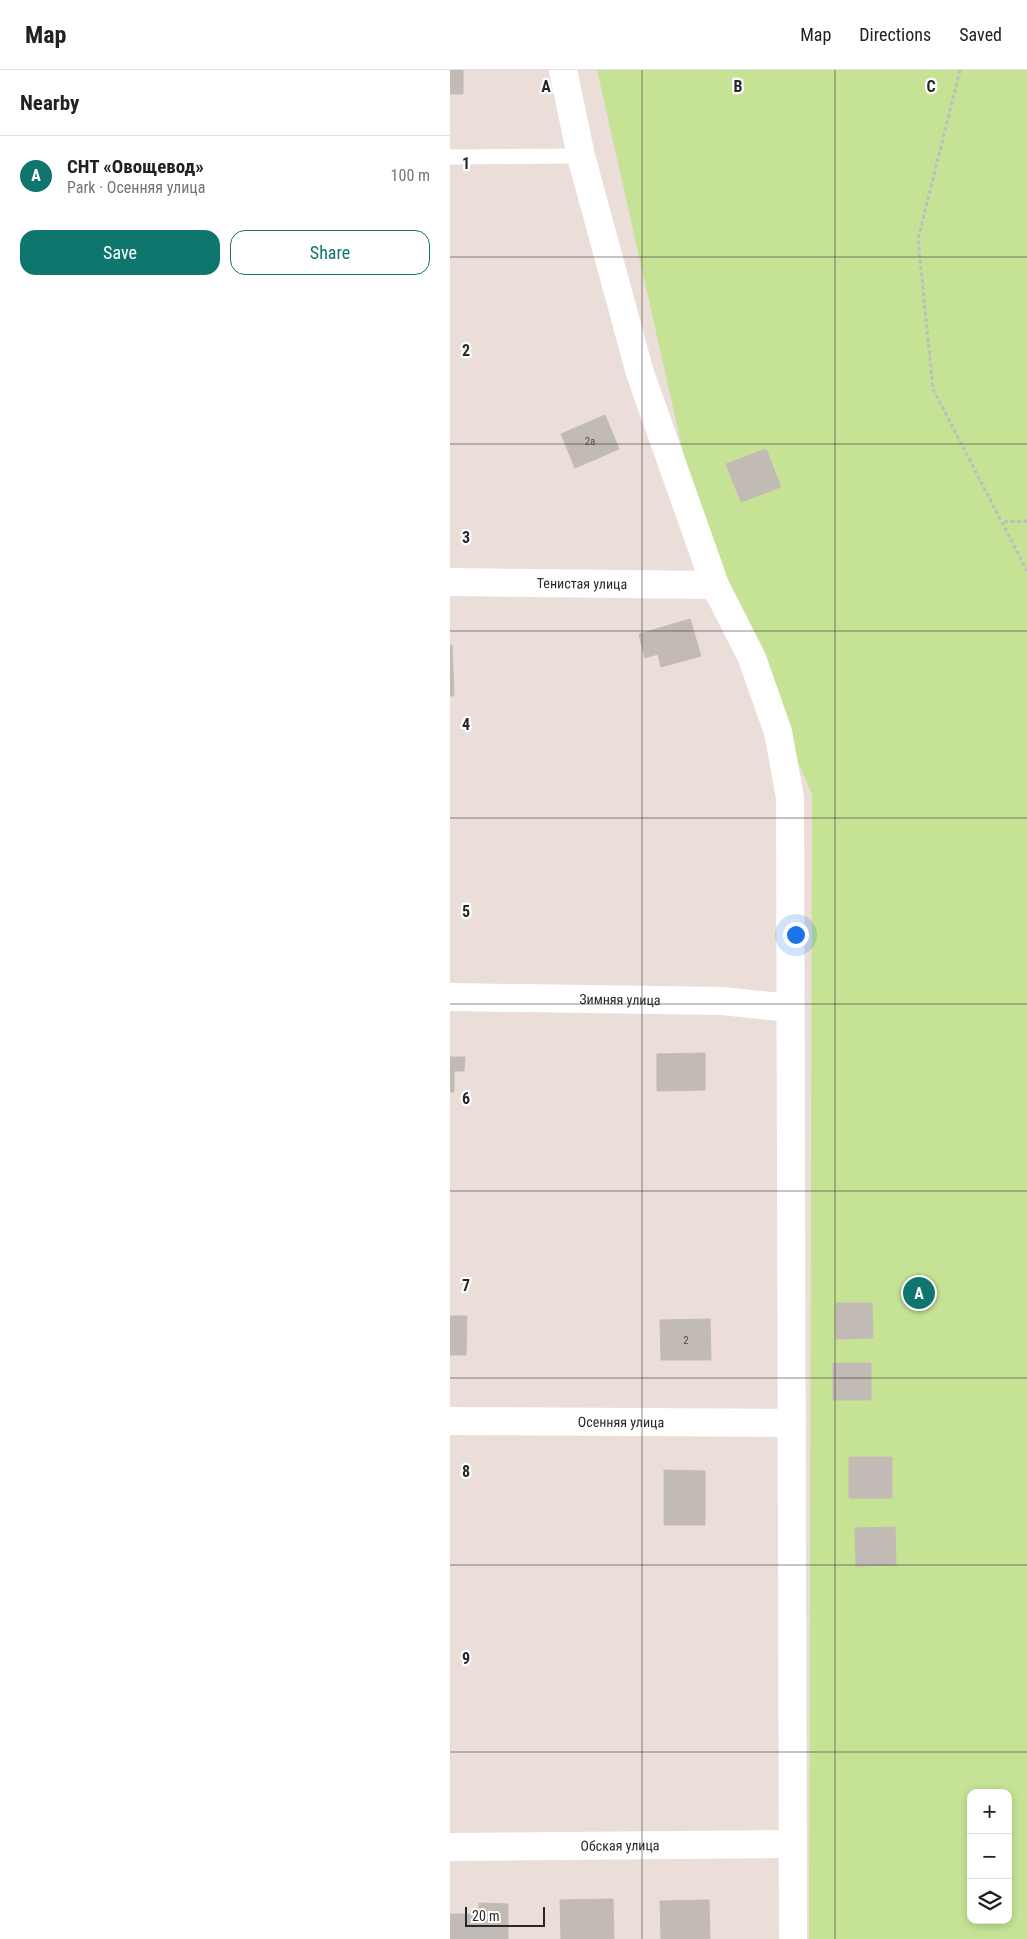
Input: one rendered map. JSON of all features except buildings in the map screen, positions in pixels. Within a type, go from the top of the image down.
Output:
[{"type":"street","points":[[563,70],[581,156],[640,373],[715,585],[752,658],[778,732],[788,787],[792,1423],[791,1844],[793,1939]]},
{"type":"street","name":"Тенистая улица","points":[[450,582],[715,585]]},
{"type":"street","name":"Зимняя улица","points":[[450,997],[722,1001],[789,1008]]},
{"type":"street","name":"Осенняя улица","points":[[450,1421],[792,1423]]},
{"type":"street","name":"Обская улица","points":[[450,1847],[791,1844]]},
{"type":"lane","points":[[450,157],[581,156]]},
{"type":"path","points":[[960,70],[918,240],[933,389],[1004,522],[1027,571]]},
{"type":"path","points":[[1004,522],[1027,521]]},
{"type":"green space","points":[[597,70],[1027,70],[1027,1939],[809,1939],[812,794],[706,554]]},
{"type":"place","name":"СНТ «Овощевод»","points":[[919,1293]]}]
